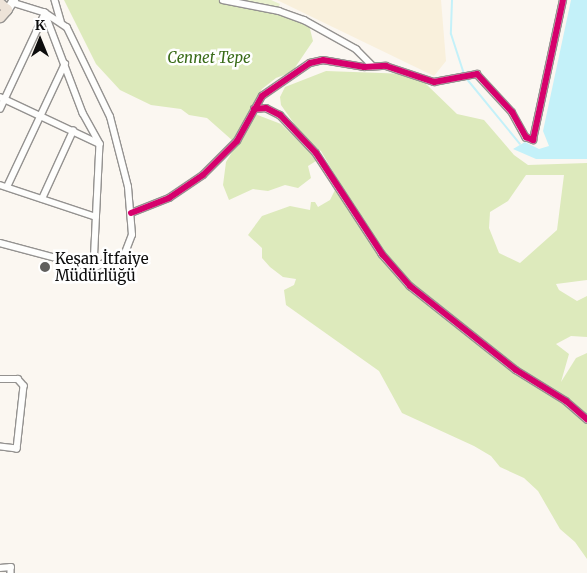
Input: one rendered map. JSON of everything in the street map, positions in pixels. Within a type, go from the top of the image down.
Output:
[{"type":"street","points":[[0,243],[94,268],[122,256],[128,249],[131,213],[124,170],[108,111],[61,21],[55,0]]},
{"type":"street","points":[[223,0],[279,11],[304,20],[356,49],[373,66]]},
{"type":"street","points":[[131,213],[169,198],[210,169],[237,142],[254,109],[266,93],[314,62],[333,60],[405,70],[439,82],[468,74],[483,77],[512,112],[526,137],[536,139],[563,0]]},
{"type":"street","points":[[4,7],[45,13],[61,21]]},
{"type":"street","points":[[45,13],[66,64],[83,113],[100,144],[94,268]]},
{"type":"street","points":[[0,109],[2,98],[45,13]]},
{"type":"street","points":[[7,188],[38,116],[66,64]]},
{"type":"street","points":[[2,98],[100,144]]},
{"type":"street","points":[[254,109],[266,108],[280,115],[316,153],[382,254],[410,286],[516,370],[566,401],[587,419]]},
{"type":"street","points":[[42,199],[73,131]]},
{"type":"street","points":[[0,185],[96,216]]},
{"type":"street","points":[[0,378],[20,380],[24,388],[17,449],[0,447]]},
{"type":"street","points":[[0,568],[11,567],[11,573]]},
{"type":"shaded area","points":[[277,0],[441,0],[446,61],[434,76]]},
{"type":"green space","name":"Cennet Tepe","points":[[64,0],[218,0],[278,13],[309,25],[313,41],[292,72],[276,78],[262,89],[233,141],[207,118],[189,115],[181,109],[151,105],[120,90],[96,64]]},
{"type":"green space","points":[[235,0],[271,0],[280,4],[278,8]]},
{"type":"green space","points":[[326,71],[408,74],[425,83],[457,114],[484,120],[514,155],[528,165],[587,163],[587,280],[556,284],[559,290],[577,301],[587,296],[587,337],[571,336],[556,344],[569,354],[561,382],[576,358],[587,353],[587,559],[575,542],[560,529],[538,491],[524,478],[500,467],[491,456],[474,446],[402,413],[379,371],[286,305],[284,290],[294,285],[296,279],[283,277],[270,267],[262,258],[262,248],[248,235],[262,216],[290,206],[310,210],[311,202],[315,202],[318,207],[330,200],[339,182],[321,151],[305,139],[281,105],[280,97],[285,87]],"holes":[[[526,175],[564,175],[557,230],[520,263],[499,253],[489,228],[490,212],[508,201]]]},
{"type":"green space","points":[[255,114],[281,124],[315,157],[316,161],[308,166],[311,178],[298,188],[285,185],[268,191],[253,189],[229,200],[223,185],[226,162]]},
{"type":"water","points":[[571,0],[587,0],[587,159],[536,159],[513,149],[525,142],[539,149],[549,146],[543,131]]},
{"type":"waterway","points":[[452,0],[451,34],[464,74]]},
{"type":"waterway","points":[[466,78],[520,144]]},
{"type":"cycle path","points":[[131,213],[169,198],[203,175],[237,141],[262,96],[310,63],[323,60],[364,67],[386,66],[434,82],[477,74],[512,112],[526,137],[533,140],[563,0]]},
{"type":"cycle path","points":[[254,109],[266,108],[280,115],[316,153],[382,254],[410,286],[516,370],[566,401],[587,419]]},
{"type":"place","name":"Keşan İtfaiye Müdürlüğü","points":[[45,267]]}]
